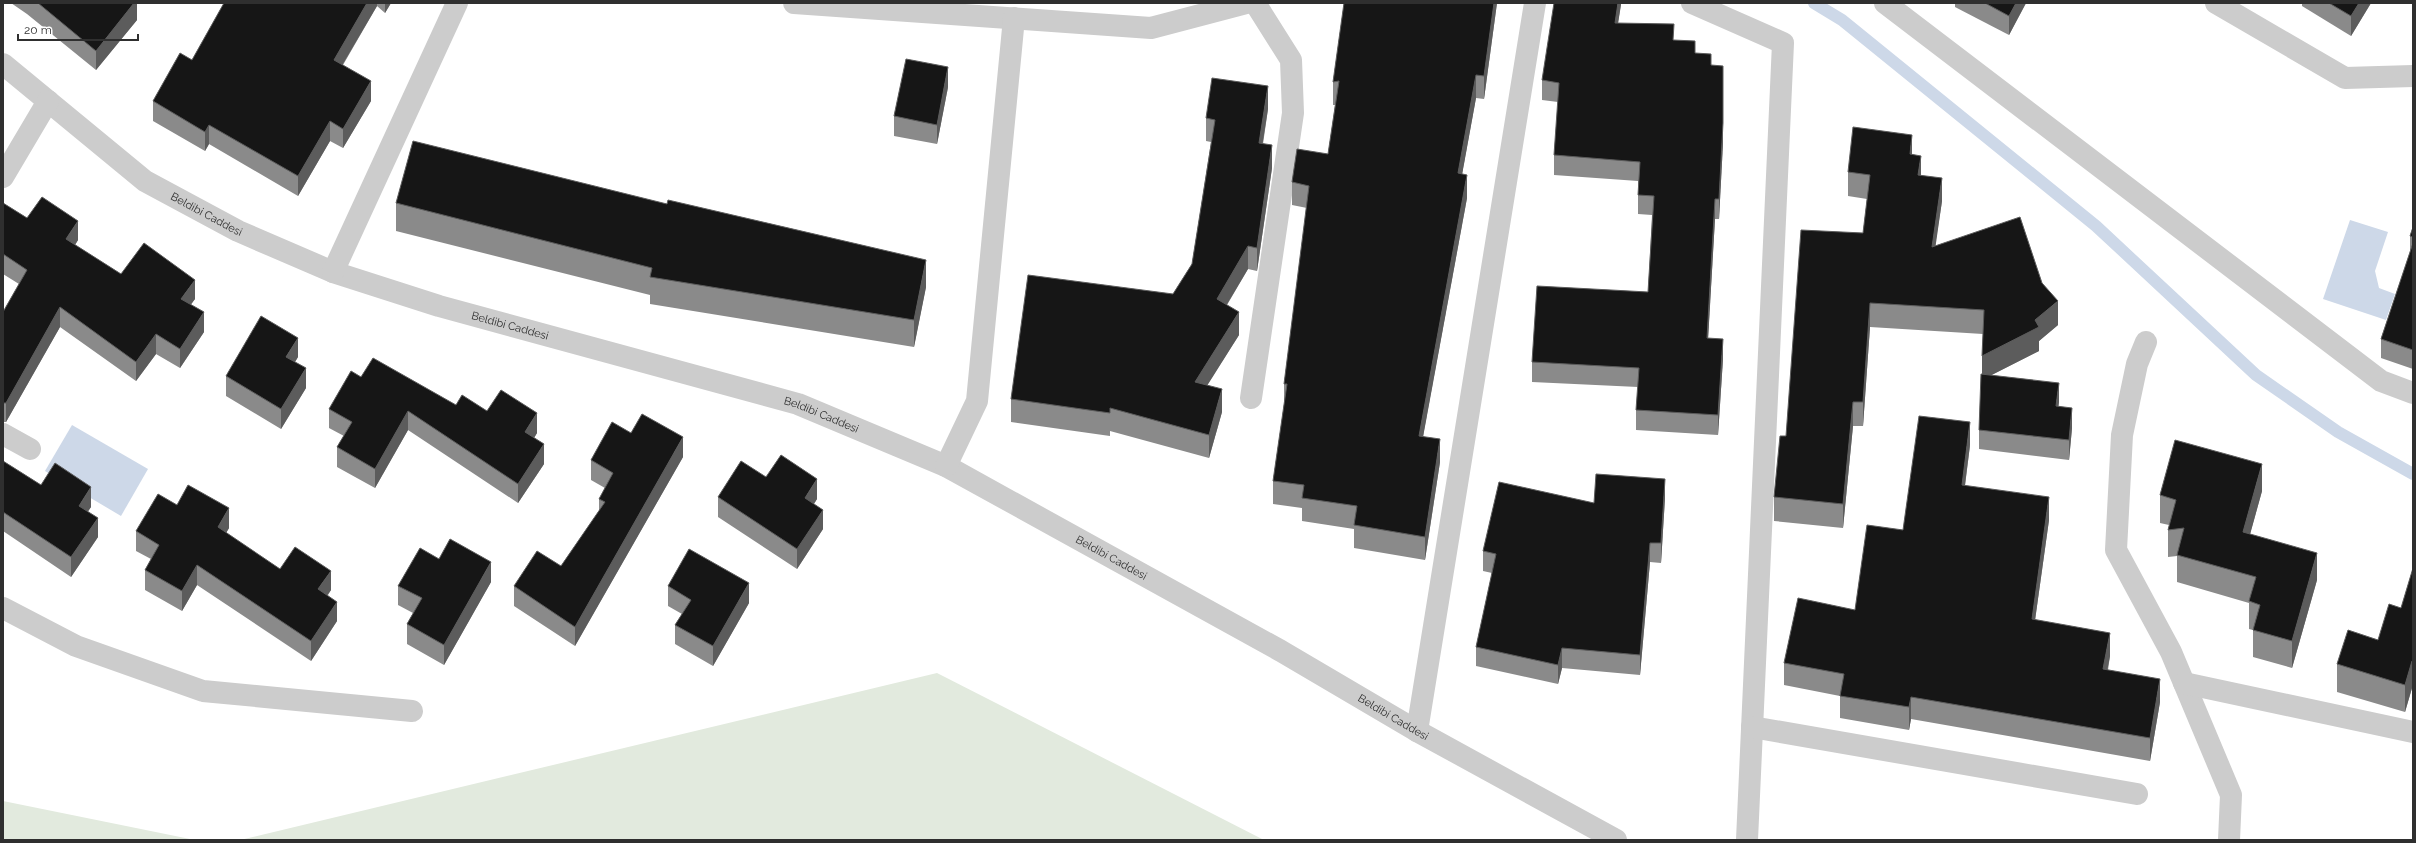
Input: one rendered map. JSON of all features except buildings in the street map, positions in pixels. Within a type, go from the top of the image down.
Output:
[{"type":"street","points":[[333,272],[457,3]]},
{"type":"street","points":[[794,3],[1150,28],[1246,3]]},
{"type":"street","points":[[1251,398],[1293,113],[1290,60],[1255,3]]},
{"type":"street","points":[[1417,731],[1535,3]]},
{"type":"street","points":[[1692,3],[1783,43],[1747,840]]},
{"type":"street","points":[[1885,3],[2381,381],[2413,393]]},
{"type":"street","points":[[2216,3],[2345,78],[2413,76]]},
{"type":"street","points":[[946,466],[977,401],[1014,18]]},
{"type":"street","name":"Beldibi Caddesi","points":[[3,64],[145,181],[238,231],[333,272],[439,306],[798,404],[946,466],[1280,651],[1417,731],[1616,840]]},
{"type":"street","points":[[3,177],[48,101]]},
{"type":"street","points":[[2146,342],[2137,364],[2122,436],[2116,550],[2171,652],[2231,795],[2229,840]]},
{"type":"street","points":[[3,434],[30,449]]},
{"type":"street","points":[[3,608],[76,646],[203,691],[412,711]]},
{"type":"street","points":[[2184,684],[2413,732]]},
{"type":"street","points":[[1752,727],[2137,794]]},
{"type":"shaded area","points":[[937,673],[1264,840],[240,840]]},
{"type":"shaded area","points":[[3,801],[195,840],[3,840]]},
{"type":"water","points":[[2350,220],[2388,232],[2375,271],[2379,288],[2395,294],[2386,320],[2323,299]]},
{"type":"water","points":[[72,425],[148,469],[121,516],[45,471]]},
{"type":"waterway","points":[[1814,3],[1842,20],[2096,226],[2256,375],[2338,432],[2413,474]]}]
